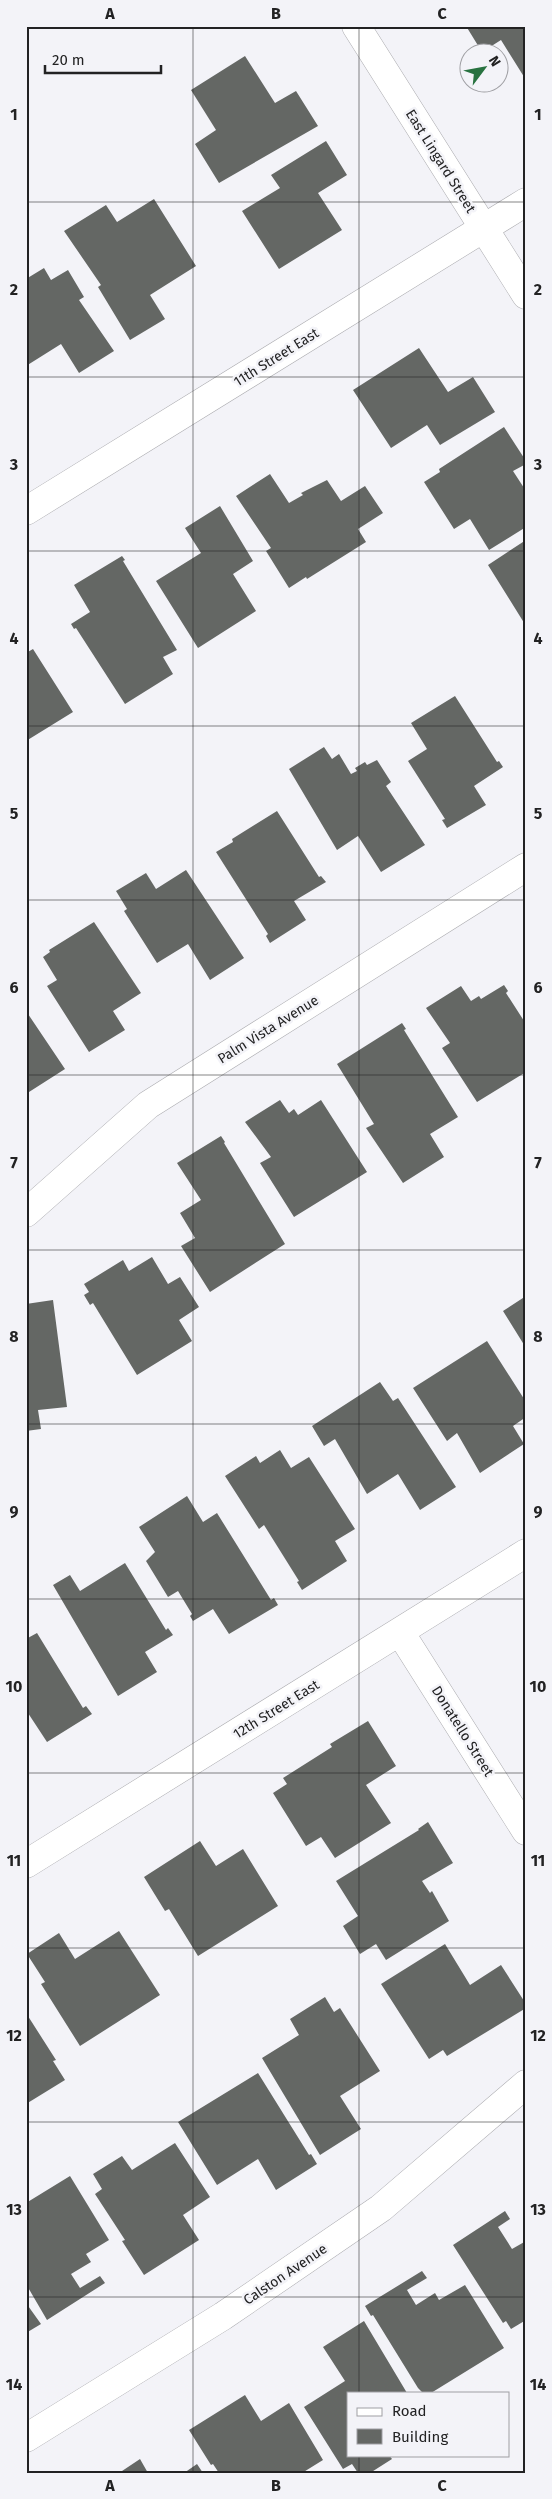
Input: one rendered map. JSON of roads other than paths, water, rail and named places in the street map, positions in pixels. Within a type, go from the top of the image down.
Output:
[{"type":"street","name":"East Lingard Street","points":[[356,26],[526,295]]},
{"type":"street","name":"11th Street East","points":[[26,512],[526,202]]},
{"type":"street","name":"Palm Vista Avenue","points":[[26,1213],[148,1105],[526,867]]},
{"type":"street","name":"12th Street East","points":[[26,1864],[526,1553]]},
{"type":"street","name":"Donatello Street","points":[[400,1632],[526,1831]]},
{"type":"street","name":"Calston Avenue","points":[[26,2438],[223,2316],[381,2208],[526,2084]]}]
